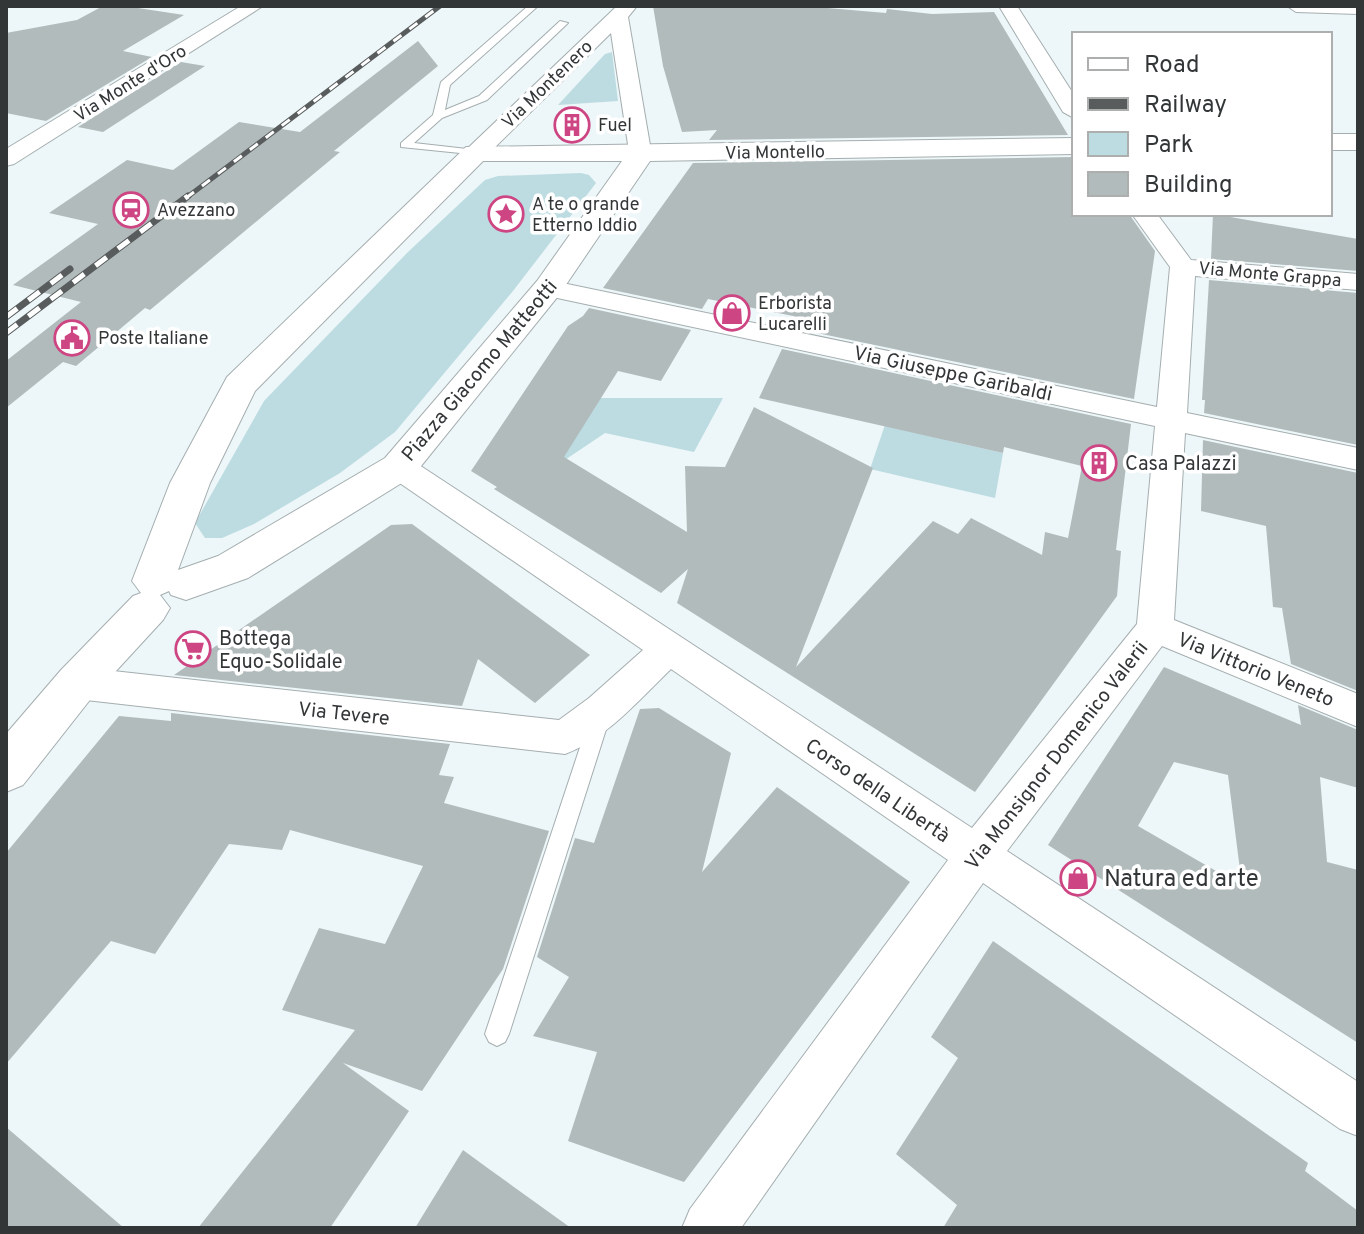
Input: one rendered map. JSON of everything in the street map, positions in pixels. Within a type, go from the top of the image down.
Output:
[{"type":"street","name":"Via Monte d'Oro","points":[[6,159],[254,6]]},
{"type":"street","points":[[1008,6],[1072,109]]},
{"type":"street","points":[[1296,6],[1353,10]]},
{"type":"street","name":"Via Montenero","points":[[623,11],[640,151]]},
{"type":"street","name":"Via Montenero","points":[[476,153],[623,11]]},
{"type":"street","points":[[1332,142],[1358,142]]},
{"type":"street","name":"Via Montello","points":[[476,153],[702,153],[1072,146]]},
{"type":"street","name":"Piazza Giacomo Matteotti","points":[[162,591],[233,567],[399,467],[548,288],[633,168],[640,151]]},
{"type":"street","points":[[6,770],[77,683],[162,591],[190,483],[240,385],[476,153]]},
{"type":"street","points":[[1145,216],[1183,267]]},
{"type":"street","name":"Via Monte Grappa","points":[[1183,267],[1358,282]]},
{"type":"street","name":"Via Monsignor Domenico Valerii","points":[[709,1228],[976,857],[1155,628],[1183,267]]},
{"type":"street","name":"Via Giuseppe Garibaldi","points":[[548,288],[1358,459]]},
{"type":"street","name":"Corso della Libertà","points":[[399,467],[1358,1111]]},
{"type":"street","name":"Via Vittorio Veneto","points":[[1155,628],[1358,711]]},
{"type":"street","name":"Via Tevere","points":[[77,683],[565,737],[603,709],[669,649]]},
{"type":"lane","points":[[438,116],[445,84],[533,6]]},
{"type":"lane","points":[[476,153],[405,145],[438,116],[483,98],[563,23]]},
{"type":"lane","name":"Via Tevere","points":[[497,1034],[603,709]]},
{"type":"green space","points":[[612,52],[618,101],[558,105],[605,54]]},
{"type":"green space","points":[[589,175],[596,183],[513,291],[395,432],[340,473],[254,524],[222,538],[205,538],[195,523],[264,401],[408,252],[485,180],[498,176]]},
{"type":"green space","points":[[600,398],[723,398],[694,452],[605,433],[544,474]]},
{"type":"green space","points":[[888,416],[950,441],[1003,453],[995,498],[870,469]]},
{"type":"building","points":[[103,6],[125,6],[184,15],[123,51],[152,57],[46,121],[6,113],[6,33],[77,20]]},
{"type":"building","points":[[653,6],[804,6],[932,14],[994,12],[1068,135],[709,140],[717,130],[682,132],[663,66]]},
{"type":"building","points":[[418,41],[438,66],[150,310],[145,308],[76,366],[63,362],[6,408],[6,361],[81,302],[13,285],[98,224],[49,213],[127,160],[173,170],[239,122],[300,132]]},
{"type":"building","points":[[181,62],[205,66],[103,132],[78,127]]},
{"type":"building","points":[[1072,157],[1072,216],[1130,216],[1155,251],[1134,399],[793,328],[798,317],[708,299],[702,309],[603,288],[693,163]]},
{"type":"building","points":[[1213,216],[1358,239],[1358,271],[1211,259]]},
{"type":"building","points":[[1209,280],[1358,293],[1358,445],[1204,413],[1205,400],[1202,400]]},
{"type":"building","points":[[589,308],[691,330],[661,381],[618,371],[564,457],[687,532],[685,466],[725,467],[754,407],[873,468],[796,667],[933,521],[958,534],[971,518],[1042,555],[1045,532],[1068,538],[1082,466],[1004,447],[1003,453],[759,398],[782,349],[1131,424],[1116,550],[1121,551],[1117,596],[975,792],[677,603],[688,569],[661,593],[494,489],[497,487],[471,471],[568,326]]},
{"type":"building","points":[[1203,440],[1358,473],[1358,691],[1291,664],[1282,608],[1273,607],[1266,526],[1201,511]]},
{"type":"building","points":[[412,524],[590,655],[535,703],[478,659],[462,706],[174,675],[391,525]]},
{"type":"building","points":[[1164,667],[1301,725],[1298,705],[1358,730],[1358,788],[1320,777],[1327,862],[1358,870],[1358,1043],[1048,845]],"holes":[[[1174,762],[1228,775],[1242,886],[1138,826]]]},
{"type":"building","points":[[659,708],[731,753],[702,872],[777,787],[910,882],[684,1182],[568,1141],[597,1052],[533,1036],[569,977],[537,957],[575,838],[594,843],[640,709]]},
{"type":"building","points":[[171,713],[450,744],[439,775],[454,777],[444,803],[549,831],[503,969],[422,1091],[343,1063],[409,1111],[330,1228],[198,1228],[355,1030],[282,1010],[319,928],[385,944],[423,866],[290,830],[282,850],[229,844],[155,954],[111,941],[6,1064],[6,853],[119,716],[171,721]]},
{"type":"building","points":[[993,941],[1308,1163],[1305,1171],[1358,1211],[1358,1228],[943,1228],[957,1205],[896,1154],[958,1058],[931,1037]]},
{"type":"building","points":[[6,1127],[124,1228],[6,1228]]},
{"type":"building","points":[[463,1150],[489,1169],[571,1228],[415,1228]]},
{"type":"railway","points":[[186,198],[440,6]]},
{"type":"railway","points":[[6,333],[188,196]]},
{"type":"railway","points":[[6,317],[70,269]]},
{"type":"place","name":"Fuel","points":[[572,125]]},
{"type":"place","name":"Avezzano","points":[[131,210]]},
{"type":"place","name":"A te o grande Etterno Iddio","points":[[506,214]]},
{"type":"place","name":"Erborista Lucarelli","points":[[732,313]]},
{"type":"place","name":"Poste Italiane","points":[[72,338]]},
{"type":"place","name":"Casa Palazzi","points":[[1099,463]]},
{"type":"place","name":"Bottega Equo-Solidale","points":[[193,649]]},
{"type":"place","name":"Natura ed arte","points":[[1078,878]]}]
